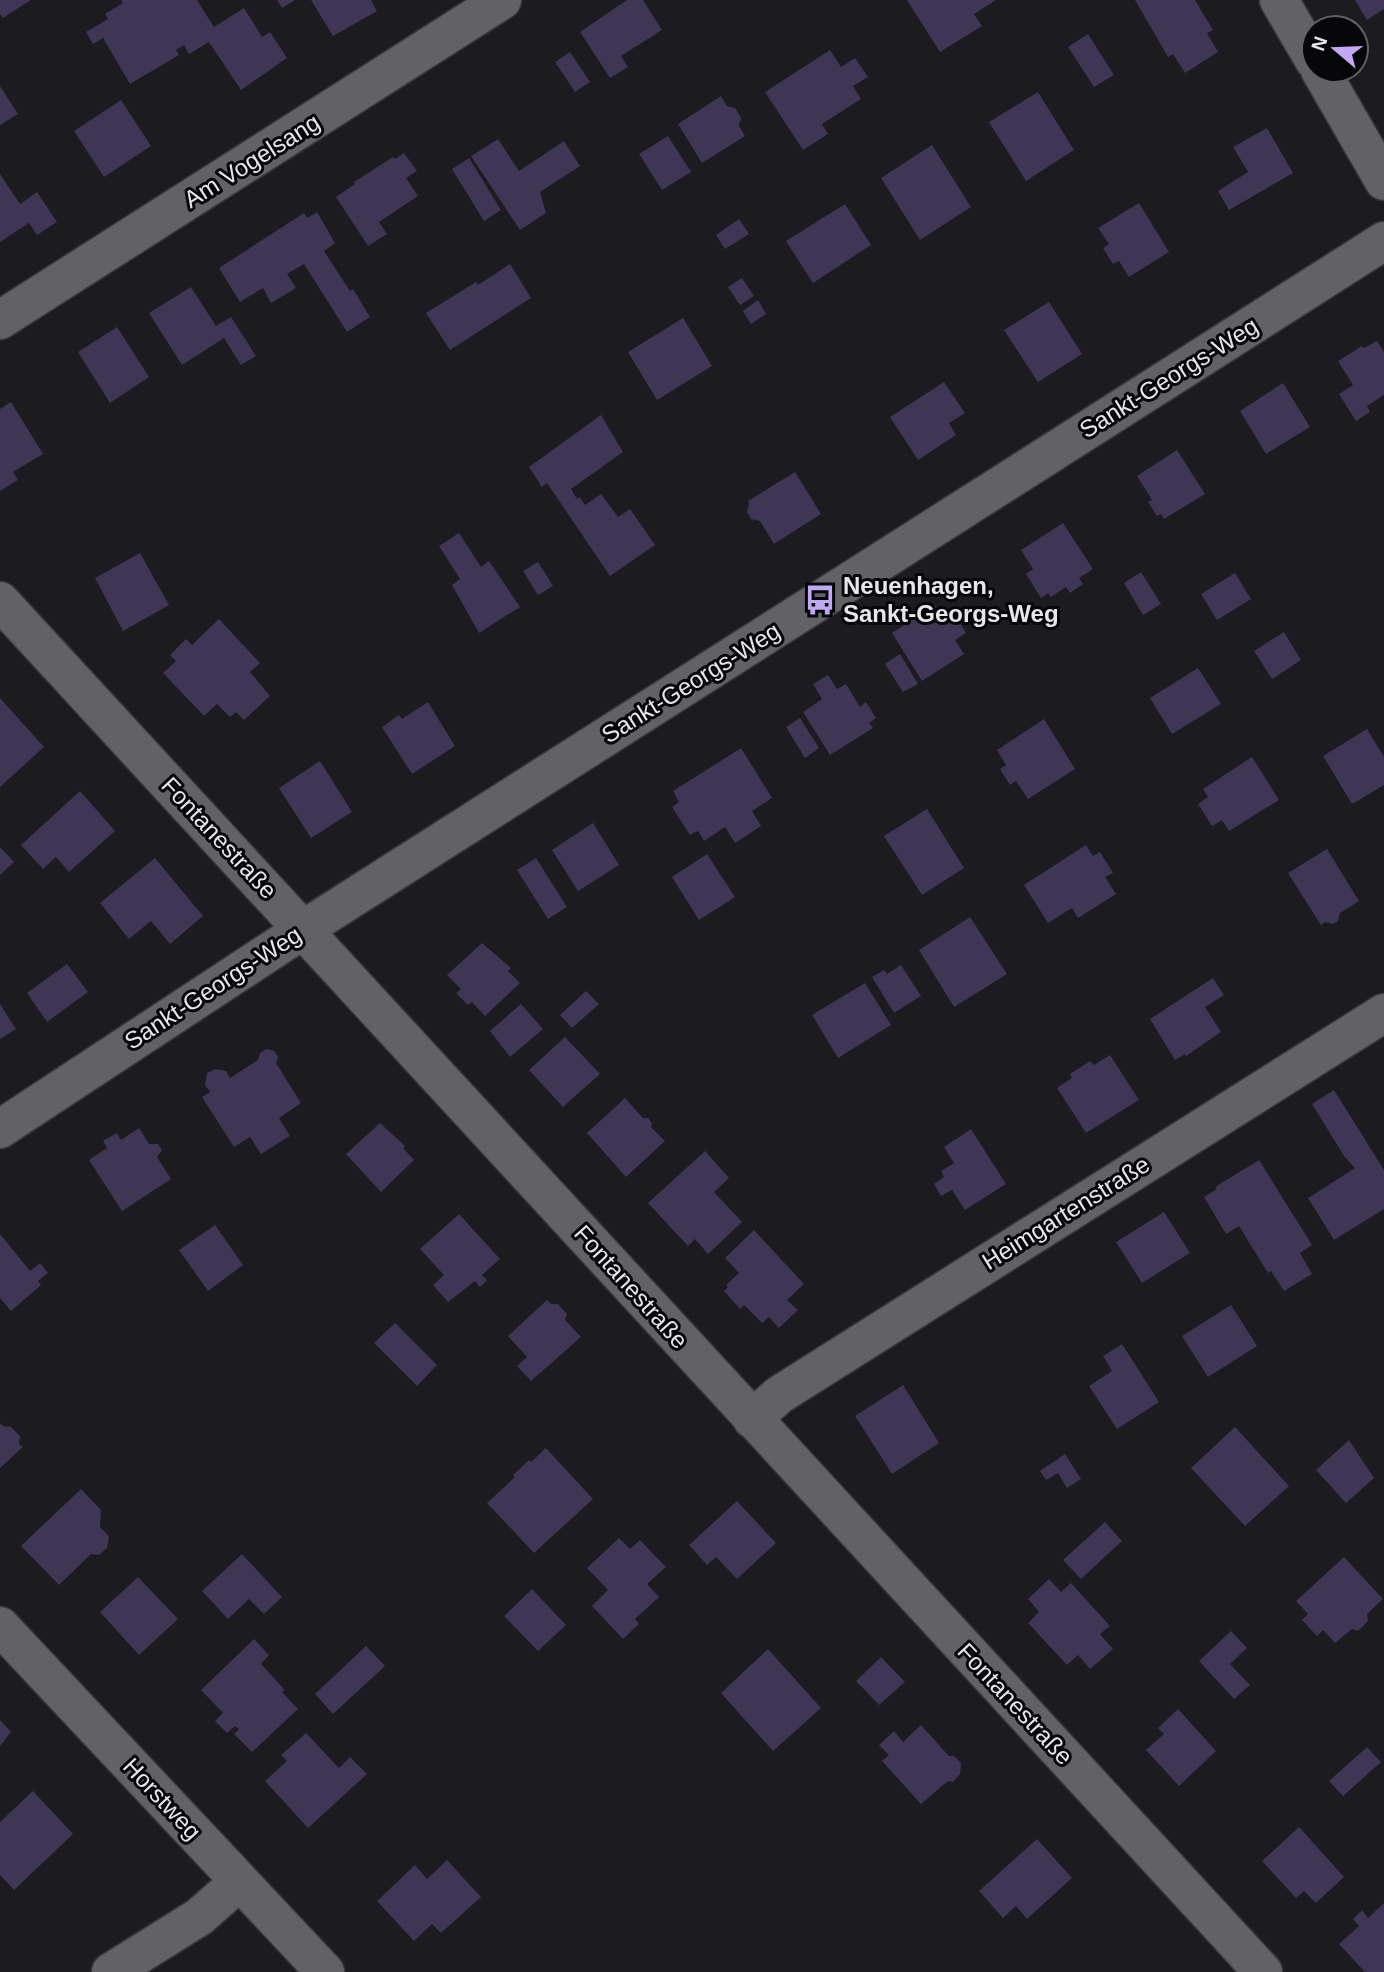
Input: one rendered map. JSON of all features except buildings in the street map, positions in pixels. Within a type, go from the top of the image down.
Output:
[{"type":"street","name":"Am Vogelsang","points":[[0,320],[502,0]]},
{"type":"street","points":[[1279,0],[1300,36]]},
{"type":"street","points":[[1328,84],[1384,181]]},
{"type":"street","name":"Sankt-Georgs-Weg","points":[[0,1129],[303,929],[1384,241]]},
{"type":"street","name":"Fontanestraße","points":[[0,601],[1262,1972]]},
{"type":"street","name":"Heimgartenstraße","points":[[752,1419],[779,1395],[1384,1013]]},
{"type":"street","name":"Horstweg","points":[[0,1626],[325,1972]]},
{"type":"street","points":[[111,1972],[199,1917],[239,1882]]},
{"type":"place","name":"Neuenhagen, Sankt-Georgs-Weg","points":[[820,600]]}]
